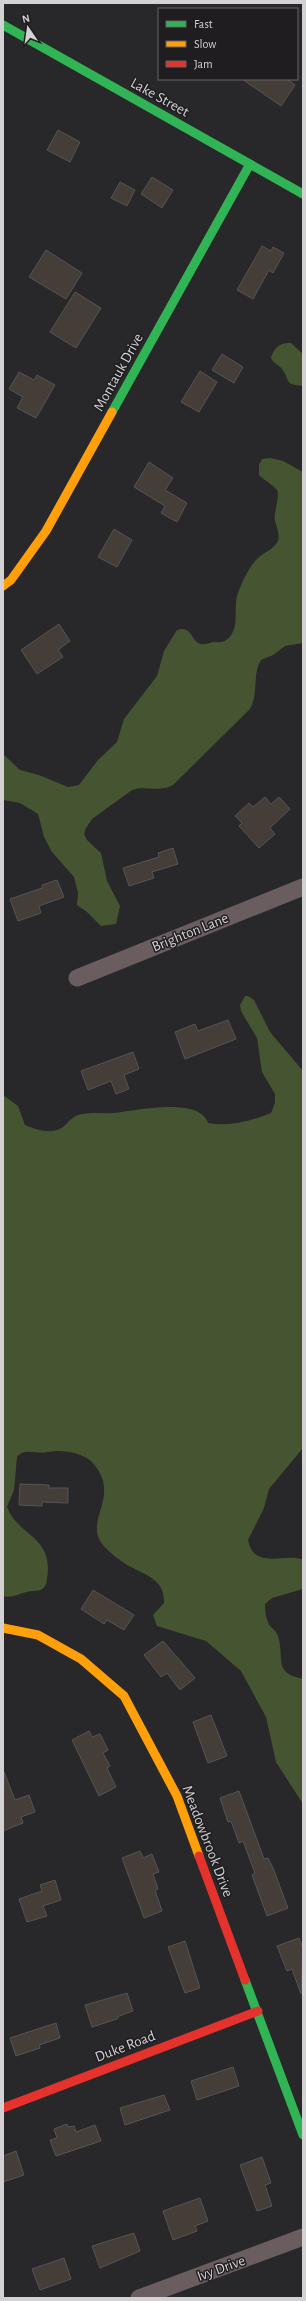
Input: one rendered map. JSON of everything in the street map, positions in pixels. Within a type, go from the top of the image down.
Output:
[{"type":"street","name":"Lake Street","points":[[3,25],[303,194]]},
{"type":"street","name":"Montauk Drive","points":[[3,586],[12,580],[46,531],[250,164]]},
{"type":"street","name":"Brighton Lane","points":[[77,978],[303,887]]},
{"type":"street","name":"Meadowbrook Drive","points":[[3,1628],[38,1636],[81,1659],[124,1696],[177,1796],[303,2135]]},
{"type":"street","name":"Duke Road","points":[[3,2108],[258,2011]]},
{"type":"street","name":"Ivy Drive","points":[[139,2298],[303,2237]]},
{"type":"green space","points":[[291,343],[303,354],[303,386],[290,383],[282,369],[271,358],[278,346]]},
{"type":"green space","points":[[270,458],[283,461],[303,472],[303,643],[285,646],[273,655],[261,660],[258,665],[253,703],[250,709],[173,785],[157,789],[142,788],[132,790],[92,819],[84,834],[87,840],[101,853],[107,881],[120,906],[116,924],[101,926],[87,912],[77,905],[78,893],[74,877],[52,852],[44,837],[38,814],[20,803],[3,800],[3,754],[20,770],[39,775],[68,787],[79,785],[98,760],[117,742],[124,719],[157,676],[164,651],[177,630],[186,630],[198,643],[202,644],[224,642],[230,636],[235,625],[236,599],[249,570],[259,557],[274,546],[279,538],[275,521],[278,493],[275,488],[259,475],[259,465],[262,459]]},
{"type":"green space","points":[[245,996],[248,996],[254,1000],[270,1032],[303,1071],[303,1448],[269,1489],[264,1508],[248,1540],[251,1549],[257,1555],[264,1558],[296,1558],[303,1560],[303,1589],[272,1598],[265,1604],[270,1626],[278,1636],[283,1669],[293,1676],[303,1679],[303,1804],[276,1762],[266,1717],[241,1671],[206,1641],[157,1626],[153,1615],[164,1603],[161,1588],[158,1583],[147,1575],[129,1566],[112,1554],[103,1545],[98,1535],[97,1526],[104,1496],[104,1485],[100,1474],[91,1461],[82,1455],[71,1452],[53,1451],[44,1453],[24,1452],[17,1457],[14,1490],[7,1507],[12,1517],[19,1525],[41,1545],[48,1565],[47,1579],[45,1587],[41,1590],[29,1591],[7,1597],[3,1596],[3,1095],[18,1106],[25,1125],[44,1131],[54,1131],[63,1127],[74,1117],[80,1115],[91,1113],[114,1113],[151,1108],[180,1107],[192,1110],[202,1115],[208,1123],[216,1124],[233,1124],[271,1113],[275,1103],[275,1094],[262,1072],[257,1038],[241,1011],[240,1005]]},
{"type":"building","points":[[243,80],[288,80],[295,85],[281,106]]},
{"type":"building","points":[[58,130],[80,142],[70,162],[47,150]]},
{"type":"building","points":[[152,177],[173,190],[162,208],[141,194]]},
{"type":"building","points":[[120,182],[135,190],[127,206],[111,198]]},
{"type":"building","points":[[262,246],[271,251],[273,247],[284,253],[273,273],[269,270],[253,299],[237,290]]},
{"type":"building","points":[[46,250],[82,273],[66,299],[29,277]]},
{"type":"building","points":[[75,292],[101,308],[76,348],[50,332]]},
{"type":"building","points":[[222,354],[243,367],[234,383],[212,370]]},
{"type":"building","points":[[200,371],[217,382],[199,412],[181,402]]},
{"type":"building","points":[[19,372],[34,380],[37,375],[55,385],[36,418],[17,408],[23,397],[9,389]]},
{"type":"building","points":[[149,462],[173,478],[165,490],[187,503],[177,522],[161,513],[165,506],[134,487]]},
{"type":"building","points":[[114,529],[132,540],[117,567],[98,557]]},
{"type":"building","points":[[59,624],[70,641],[58,650],[63,657],[37,674],[21,650]]},
{"type":"building","points":[[265,797],[271,804],[279,797],[290,809],[270,828],[275,834],[259,848],[239,826],[242,823],[235,816],[249,803],[253,807]]},
{"type":"building","points":[[173,848],[178,864],[152,872],[154,878],[129,886],[123,868],[159,857],[158,853]]},
{"type":"building","points":[[57,880],[64,897],[39,906],[41,913],[18,921],[10,899],[42,888],[42,885]]},
{"type":"building","points":[[228,1020],[236,1039],[185,1059],[175,1032],[195,1024],[198,1031]]},
{"type":"building","points":[[133,1052],[139,1069],[124,1075],[129,1089],[116,1094],[111,1081],[88,1090],[81,1071]]},
{"type":"building","points":[[20,1484],[49,1485],[49,1488],[68,1488],[68,1503],[42,1502],[42,1506],[19,1505]]},
{"type":"building","points":[[93,1590],[134,1615],[124,1630],[107,1620],[104,1624],[81,1609]]},
{"type":"building","points":[[163,1641],[195,1678],[180,1690],[167,1673],[161,1677],[144,1655]]},
{"type":"building","points":[[211,1715],[227,1756],[208,1763],[193,1722]]},
{"type":"building","points":[[89,1731],[92,1737],[100,1734],[108,1750],[103,1753],[110,1766],[107,1768],[116,1787],[99,1796],[72,1740]]},
{"type":"building","points":[[4,1772],[15,1800],[29,1795],[35,1812],[21,1817],[23,1823],[3,1831]]},
{"type":"building","points":[[239,1791],[264,1859],[268,1858],[273,1868],[288,1908],[267,1916],[252,1875],[255,1873],[243,1841],[239,1843],[231,1821],[228,1822],[220,1798]]},
{"type":"building","points":[[140,1851],[143,1858],[152,1854],[159,1872],[153,1874],[158,1889],[155,1890],[162,1911],[144,1918],[122,1858]]},
{"type":"building","points":[[55,1880],[61,1900],[43,1906],[47,1916],[27,1922],[19,1899],[42,1891],[40,1885]]},
{"type":"building","points":[[299,1938],[303,1948],[301,1994],[292,1969],[287,1971],[277,1946]]},
{"type":"building","points":[[185,1941],[200,1988],[185,1993],[168,1947]]},
{"type":"building","points":[[127,1993],[133,2011],[119,2016],[117,2019],[92,2027],[85,2005]]},
{"type":"building","points":[[56,2023],[60,2038],[39,2045],[40,2048],[16,2056],[10,2038]]},
{"type":"building","points":[[233,2067],[239,2086],[197,2100],[191,2081]]},
{"type":"building","points":[[164,2095],[170,2110],[125,2125],[120,2108]]},
{"type":"building","points":[[67,2124],[68,2127],[74,2126],[76,2132],[95,2125],[101,2141],[56,2156],[50,2140],[57,2138],[54,2129]]},
{"type":"building","points":[[16,2151],[24,2175],[3,2182],[3,2156]]},
{"type":"building","points":[[262,2157],[271,2183],[265,2185],[272,2206],[257,2211],[240,2165]]},
{"type":"building","points":[[200,2198],[208,2221],[195,2226],[197,2231],[173,2240],[163,2211]]},
{"type":"building","points":[[134,2233],[140,2251],[100,2268],[92,2246]]},
{"type":"building","points":[[64,2258],[71,2279],[40,2290],[32,2269]]},
{"type":"traffic: fast","points":[[3,25],[303,194]]},
{"type":"traffic: fast","points":[[112,412],[250,164]]},
{"type":"traffic: fast","points":[[245,1980],[303,2135]]},
{"type":"traffic: slow","points":[[3,586],[11,580],[46,531],[112,412]]},
{"type":"traffic: slow","points":[[3,1628],[38,1635],[81,1659],[124,1696],[177,1796],[199,1856]]},
{"type":"traffic: jam","points":[[199,1856],[245,1980]]},
{"type":"traffic: jam","points":[[3,2108],[258,2011]]}]
